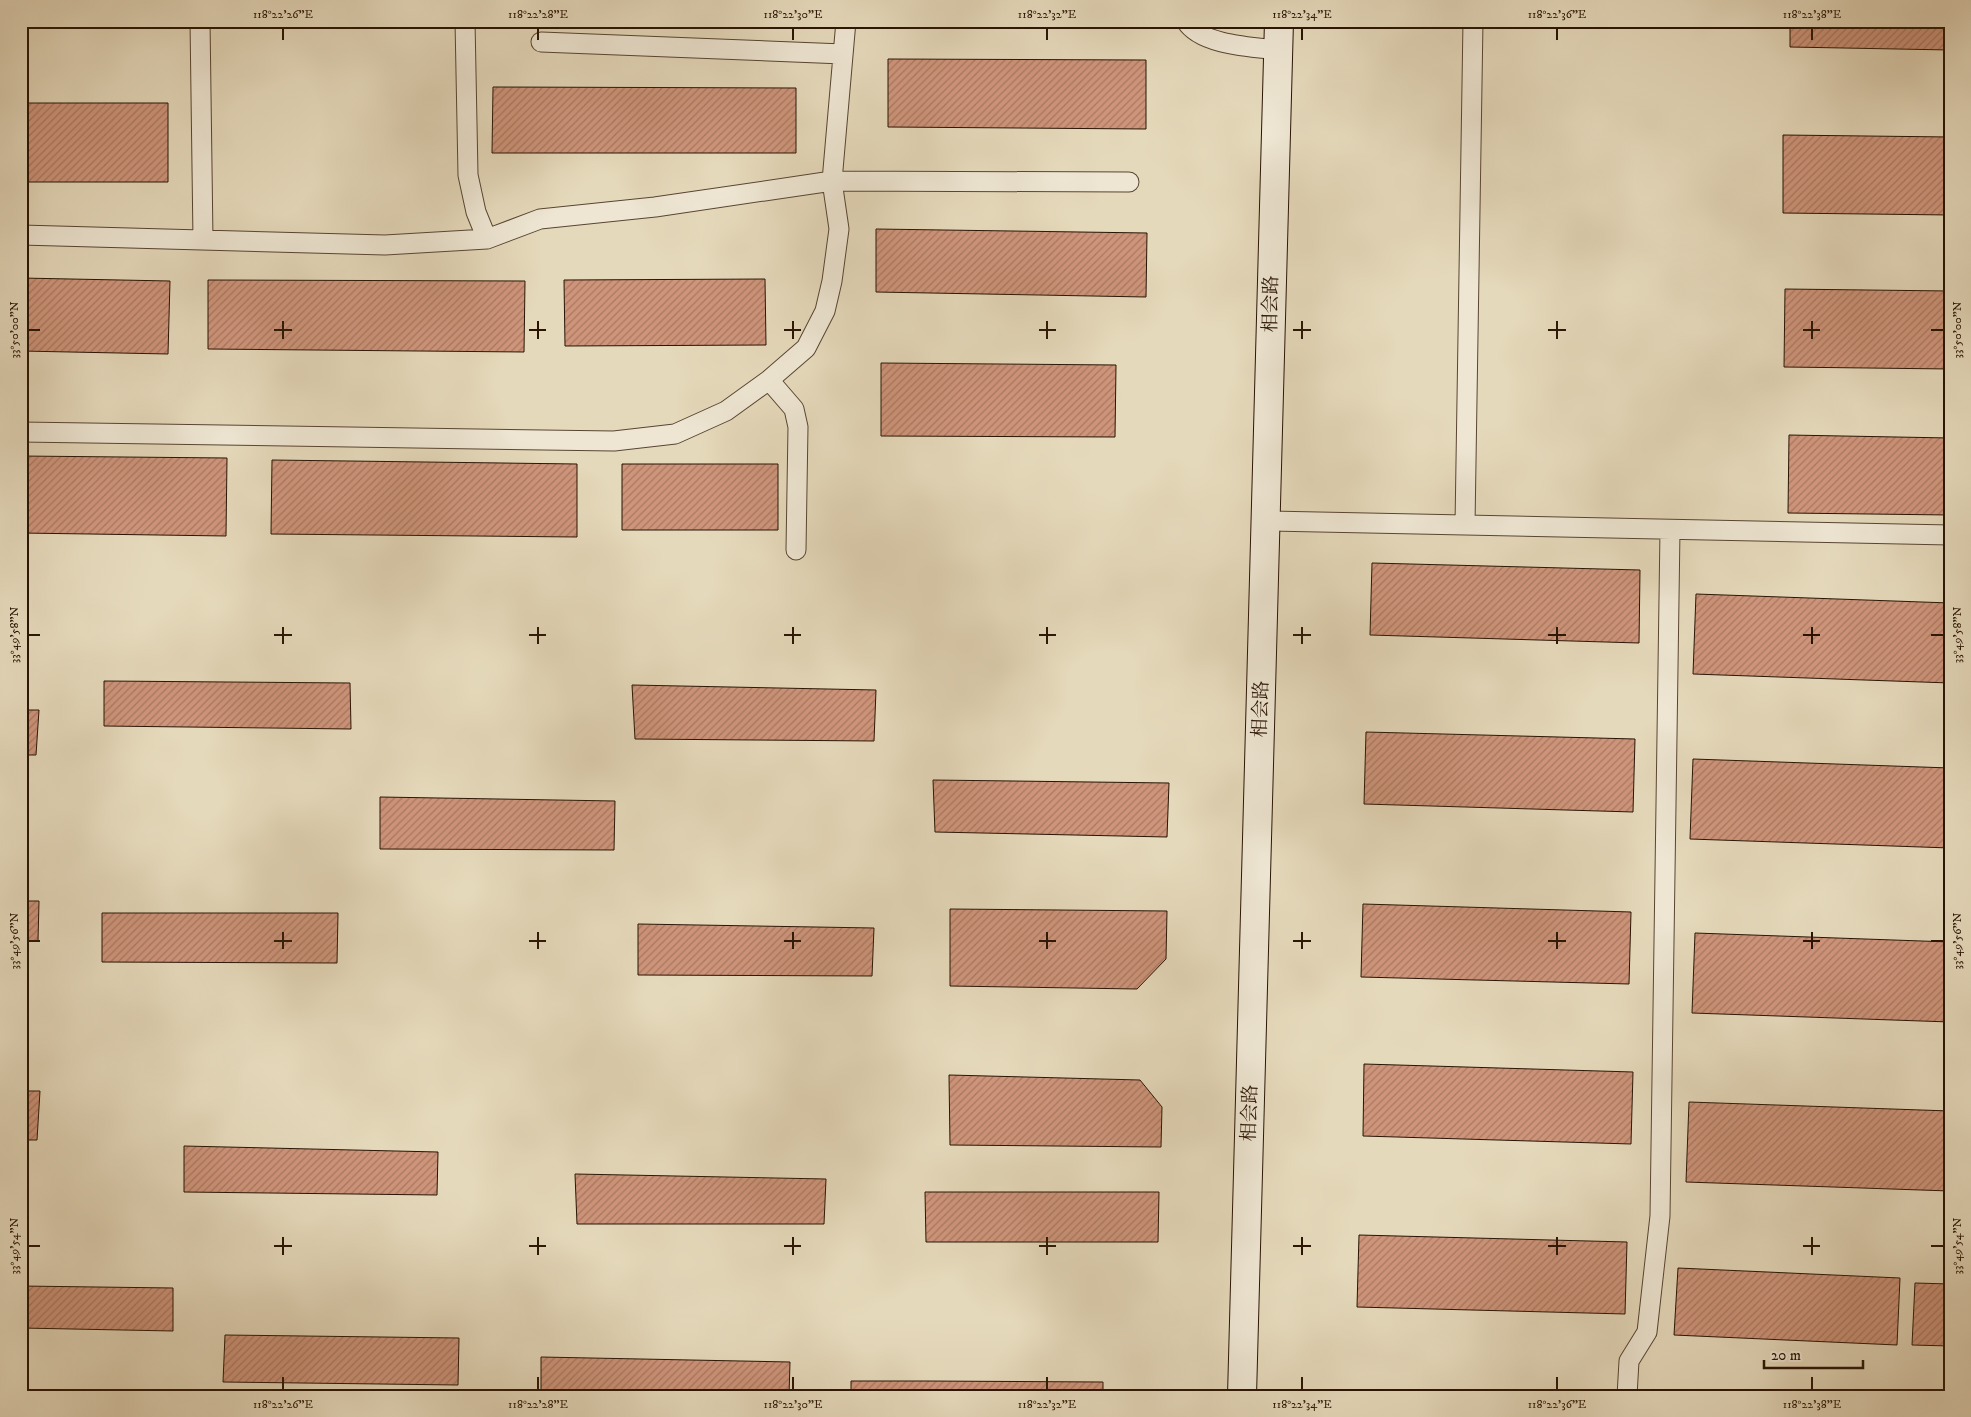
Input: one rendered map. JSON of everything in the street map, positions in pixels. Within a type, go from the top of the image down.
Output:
[{"type":"street","name":"相会路","points":[[1242,1396],[1279,21]]},
{"type":"lane","points":[[200,21],[203,240]]},
{"type":"lane","points":[[465,21],[468,175],[476,212],[487,239]]},
{"type":"lane","points":[[21,432],[614,441],[675,434],[726,411],[769,380],[806,348],[825,311],[832,281],[839,229],[832,181],[846,21]]},
{"type":"lane","points":[[1186,21],[1189,26],[1220,43],[1278,50]]},
{"type":"lane","points":[[1465,525],[1473,21]]},
{"type":"lane","points":[[541,42],[843,54]]},
{"type":"lane","points":[[21,235],[385,244],[487,239],[540,219],[655,207],[832,181],[1129,182]]},
{"type":"lane","points":[[769,380],[794,409],[798,428],[796,550]]},
{"type":"lane","points":[[1266,522],[1950,535]]},
{"type":"lane","points":[[1627,1396],[1629,1360],[1647,1332],[1660,1216],[1670,530]]},
{"type":"building","points":[[1790,21],[1950,21],[1950,50],[1790,47]]},
{"type":"building","points":[[888,59],[1146,60],[1146,129],[888,127]]},
{"type":"building","points":[[493,87],[796,88],[796,153],[492,153]]},
{"type":"building","points":[[21,103],[168,103],[168,182],[21,182]]},
{"type":"building","points":[[1783,135],[1950,137],[1950,215],[1783,213]]},
{"type":"building","points":[[876,229],[1147,233],[1146,297],[876,292]]},
{"type":"building","points":[[21,278],[170,281],[168,354],[21,351]]},
{"type":"building","points":[[765,279],[766,345],[565,346],[564,280]]},
{"type":"building","points":[[208,280],[525,281],[524,352],[208,349]]},
{"type":"building","points":[[1785,289],[1950,291],[1950,369],[1784,367]]},
{"type":"building","points":[[881,363],[1116,365],[1115,437],[881,436]]},
{"type":"building","points":[[1789,435],[1950,438],[1950,515],[1788,513]]},
{"type":"building","points":[[21,456],[227,458],[226,536],[21,533]]},
{"type":"building","points":[[272,460],[577,464],[577,537],[271,534]]},
{"type":"building","points":[[622,464],[778,464],[778,530],[622,530]]},
{"type":"building","points":[[1372,563],[1640,570],[1639,643],[1370,635]]},
{"type":"building","points":[[1696,594],[1950,603],[1950,683],[1693,674]]},
{"type":"building","points":[[104,681],[350,683],[351,729],[104,726]]},
{"type":"building","points":[[632,685],[876,690],[874,741],[635,739]]},
{"type":"building","points":[[21,710],[39,710],[36,755],[21,755]]},
{"type":"building","points":[[1366,732],[1635,739],[1633,812],[1364,804]]},
{"type":"building","points":[[1693,759],[1950,768],[1950,848],[1690,839]]},
{"type":"building","points":[[933,780],[1169,783],[1167,837],[935,832]]},
{"type":"building","points":[[380,797],[615,801],[614,850],[380,849]]},
{"type":"building","points":[[21,901],[39,901],[38,941],[21,941]]},
{"type":"building","points":[[1363,904],[1631,912],[1629,984],[1361,977]]},
{"type":"building","points":[[950,909],[1167,911],[1166,959],[1137,989],[950,986]]},
{"type":"building","points":[[102,913],[338,913],[337,963],[102,962]]},
{"type":"building","points":[[638,924],[874,928],[872,976],[638,975]]},
{"type":"building","points":[[1695,933],[1950,942],[1950,1022],[1692,1013]]},
{"type":"building","points":[[1364,1064],[1633,1072],[1631,1144],[1363,1136]]},
{"type":"building","points":[[949,1075],[1140,1080],[1162,1107],[1161,1147],[950,1145]]},
{"type":"building","points":[[21,1091],[40,1091],[37,1140],[21,1140]]},
{"type":"building","points":[[1689,1102],[1950,1111],[1950,1191],[1686,1182]]},
{"type":"building","points":[[184,1146],[438,1152],[437,1195],[184,1192]]},
{"type":"building","points":[[575,1174],[826,1179],[824,1224],[577,1224]]},
{"type":"building","points":[[925,1192],[1159,1192],[1158,1242],[926,1242]]},
{"type":"building","points":[[1359,1235],[1627,1242],[1625,1314],[1357,1307]]},
{"type":"building","points":[[1678,1268],[1900,1278],[1897,1345],[1674,1335]]},
{"type":"building","points":[[1915,1283],[1950,1284],[1950,1346],[1912,1345]]},
{"type":"building","points":[[21,1286],[173,1288],[173,1331],[21,1328]]},
{"type":"building","points":[[225,1335],[459,1338],[458,1385],[223,1382]]},
{"type":"building","points":[[541,1357],[790,1362],[789,1396],[541,1396]]},
{"type":"building","points":[[851,1381],[1103,1382],[1103,1396],[851,1396]]}]
